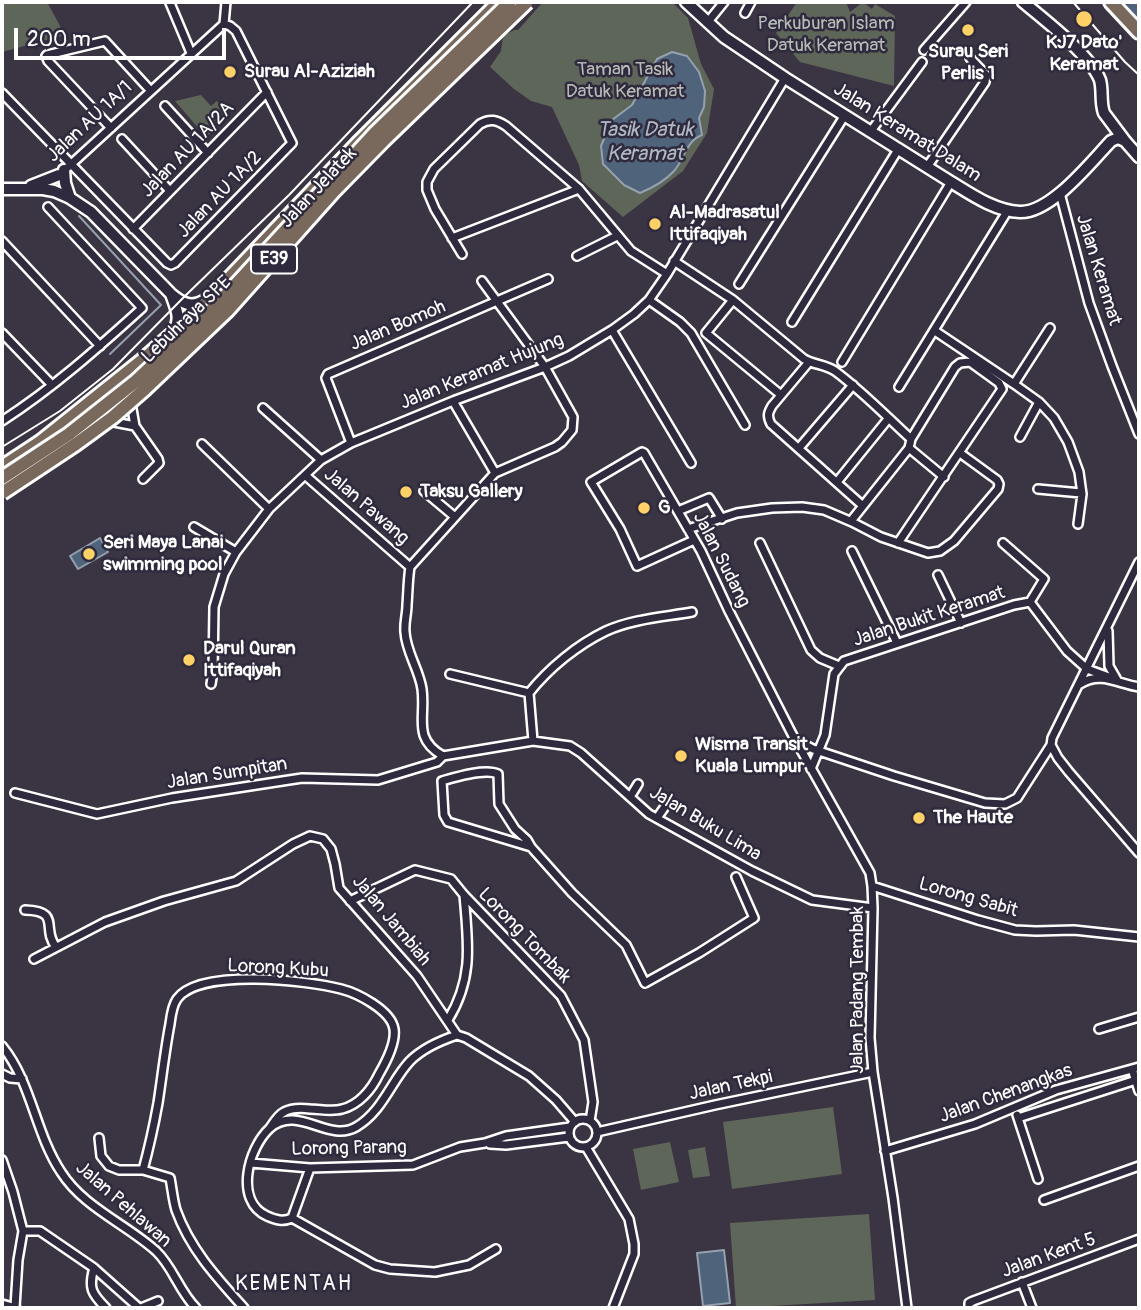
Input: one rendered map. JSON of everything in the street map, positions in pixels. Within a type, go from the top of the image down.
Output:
[{"type":"highway","name":"Lebuhraya SPE","points":[[2,478],[69,434],[136,381],[217,304],[375,133],[510,2]]},
{"type":"highway","name":"Lebuhraya SPE","points":[[2,493],[113,417],[145,388],[227,311],[334,191],[525,2]]},
{"type":"highway","points":[[1111,2],[1139,32]]},
{"type":"main road","name":"Jalan Jelatek","points":[[2,466],[40,442],[194,314],[357,143],[498,2]]},
{"type":"main road","name":"Jalan Jelatek","points":[[2,493],[109,421],[131,403],[221,318],[347,182],[525,2]]},
{"type":"main road","points":[[194,314],[206,313],[221,318]]},
{"type":"street","points":[[224,24],[226,2]]},
{"type":"street","name":"Jalan Keramat Dalam","points":[[686,2],[724,37],[785,78],[951,182],[988,203],[1009,210]]},
{"type":"street","points":[[707,23],[724,2]]},
{"type":"street","points":[[745,13],[751,2]]},
{"type":"street","points":[[925,50],[965,2]]},
{"type":"street","points":[[1023,2],[1094,69],[1101,84],[1102,109],[1139,157]]},
{"type":"street","points":[[170,3],[191,53]]},
{"type":"street","name":"Jalan AU 1A/1","points":[[43,189],[224,24]]},
{"type":"street","name":"Jalan AU 1A/2","points":[[2,93],[64,170],[171,265],[292,143],[236,31],[224,24]]},
{"type":"street","points":[[111,128],[48,61],[47,55],[105,41],[150,90]]},
{"type":"street","points":[[927,167],[985,82],[986,75],[970,58]]},
{"type":"street","points":[[871,131],[922,62]]},
{"type":"street","name":"Jalan Keramat Hujung","points":[[211,684],[214,607],[224,574],[236,552],[269,509],[321,460],[351,443],[545,367],[569,356],[634,314],[649,300],[667,274],[785,78]]},
{"type":"street","name":"Jalan AU 1A/2A","points":[[133,229],[267,92]]},
{"type":"street","points":[[166,106],[208,153]]},
{"type":"street","points":[[739,284],[845,114]]},
{"type":"street","points":[[462,254],[430,199],[427,182],[434,169],[480,124],[493,120],[506,126],[579,189],[637,256],[667,274]]},
{"type":"street","points":[[1111,141],[1112,125]]},
{"type":"street","points":[[899,387],[1009,210],[1030,211],[1049,202],[1111,141],[1118,138],[1125,141]]},
{"type":"street","points":[[122,139],[170,191]]},
{"type":"street","points":[[792,322],[899,149]]},
{"type":"street","points":[[23,188],[64,170],[70,198]]},
{"type":"street","points":[[842,362],[951,182]]},
{"type":"street","name":"Jalan AU 1A/1","points":[[2,189],[43,189],[70,198],[91,212],[171,294]]},
{"type":"street","points":[[452,238],[579,189]]},
{"type":"street","name":"Jalan Keramat","points":[[1059,193],[1089,303],[1139,434]]},
{"type":"street","points":[[2,421],[100,346],[142,307],[48,207]]},
{"type":"street","points":[[577,256],[617,236]]},
{"type":"street","points":[[2,241],[100,346]]},
{"type":"street","points":[[674,261],[733,300],[809,362],[825,365],[853,386],[911,439]]},
{"type":"street","name":"Jalan Bomoh","points":[[351,443],[326,379],[328,374],[548,279]]},
{"type":"street","name":"Jalan Pawang","points":[[306,476],[410,567],[495,473],[562,443],[572,430],[573,416],[545,367],[482,281]]},
{"type":"street","points":[[171,294],[188,305],[201,303],[216,291]]},
{"type":"street","points":[[168,338],[178,322],[171,294]]},
{"type":"street","points":[[649,300],[691,333],[745,425]]},
{"type":"street","points":[[733,300],[706,333],[781,395]]},
{"type":"street","points":[[1014,384],[1050,328]]},
{"type":"street","points":[[612,330],[691,463]]},
{"type":"street","points":[[935,331],[1039,402],[1054,418],[1068,442],[1079,472],[1081,493],[1078,524]]},
{"type":"street","points":[[2,333],[51,385]]},
{"type":"street","points":[[2,350],[12,344]]},
{"type":"street","points":[[809,362],[781,395],[768,413],[768,418],[771,424],[863,506]]},
{"type":"street","points":[[851,521],[909,448],[911,439],[956,367],[960,363],[970,362],[999,383],[1002,389],[898,543]]},
{"type":"street","points":[[799,448],[853,386]]},
{"type":"street","points":[[453,401],[495,473]]},
{"type":"street","points":[[1020,436],[1039,402]]},
{"type":"street","points":[[131,403],[137,428],[159,463],[142,479]]},
{"type":"street","points":[[263,408],[321,460]]},
{"type":"street","points":[[836,482],[888,419]]},
{"type":"street","points":[[109,421],[137,428]]},
{"type":"street","points":[[201,443],[269,509]]},
{"type":"street","points":[[909,448],[944,477]]},
{"type":"street","name":"Jalan Sudang","points":[[694,540],[637,566],[592,481],[643,452],[688,528],[811,769]]},
{"type":"street","points":[[688,528],[737,513],[802,507],[824,510],[881,537],[928,553],[940,551],[954,541],[998,489],[997,480],[960,453]]},
{"type":"street","points":[[1038,489],[1081,493]]},
{"type":"street","points":[[424,491],[455,517]]},
{"type":"street","points":[[678,511],[709,498],[722,519]]},
{"type":"street","points":[[194,527],[236,552]]},
{"type":"street","points":[[760,543],[811,650],[839,666]]},
{"type":"street","points":[[1003,543],[1044,579],[1030,602]]},
{"type":"street","points":[[852,551],[897,643]]},
{"type":"street","points":[[795,740],[807,747],[894,776],[985,803],[1005,804],[1017,799],[1051,745],[1052,738],[1139,562]]},
{"type":"street","points":[[410,567],[405,632],[423,692],[424,739],[443,756]]},
{"type":"street","points":[[938,575],[961,623]]},
{"type":"street","name":"Jalan Bukit Keramat","points":[[811,769],[825,735],[834,674],[844,661],[1030,602],[1068,651],[1087,669]]},
{"type":"street","points":[[529,693],[570,652],[606,631],[640,621],[692,612]]},
{"type":"street","points":[[1108,627],[1110,666],[1117,680]]},
{"type":"street","points":[[1087,669],[1137,687],[1139,678]]},
{"type":"street","points":[[450,674],[529,693]]},
{"type":"street","points":[[1080,684],[1091,678],[1117,680]]},
{"type":"street","points":[[529,693],[533,741]]},
{"type":"street","name":"Jalan Buku Lima","points":[[443,756],[533,741],[570,746],[649,814],[752,871],[812,900],[873,908]]},
{"type":"street","points":[[1051,745],[1069,772],[1139,853]]},
{"type":"street","name":"Jalan Sumpitan","points":[[15,793],[97,814],[172,798],[302,778],[378,780],[437,762],[443,756]]},
{"type":"street","name":"Jalan Padang Tembak","points":[[811,769],[870,873],[873,886],[870,1026],[873,1072],[907,1308]]},
{"type":"street","points":[[531,847],[448,822],[443,815],[442,781],[495,771],[498,774],[499,804],[515,829],[588,909],[626,945],[645,983],[754,918],[736,877]]},
{"type":"street","points":[[630,797],[638,784]]},
{"type":"street","points":[[657,818],[666,805]]},
{"type":"street","name":"Jalan Jambiah","points":[[56,947],[104,922],[164,901],[236,881],[310,836],[323,839],[331,849],[339,888],[417,976],[457,1035]]},
{"type":"street","name":"Lorong Tombak","points":[[350,901],[415,870],[451,879],[561,996],[584,1040],[593,1102],[590,1121]]},
{"type":"street","name":"Lorong Sabit","points":[[873,886],[1016,930],[1074,930],[1139,937]]},
{"type":"street","points":[[448,1020],[456,1008],[465,984],[469,953],[464,895]]},
{"type":"street","points":[[25,910],[37,910],[46,915],[50,924],[49,937],[56,947],[34,959]]},
{"type":"street","name":"Lorong Kubu","points":[[143,1170],[158,1105],[174,1003],[194,986],[229,979],[297,982],[341,989],[371,1003],[383,1012],[391,1021],[394,1037],[381,1071],[367,1093],[342,1109],[302,1108],[285,1111],[270,1128]]},
{"type":"street","points":[[1098,1029],[1139,1017]]},
{"type":"street","points":[[310,1168],[292,1218],[285,1221],[276,1220],[264,1215],[252,1205],[247,1195],[247,1179],[254,1153],[270,1128],[293,1119],[331,1130],[355,1128],[374,1111],[412,1059],[426,1049],[457,1035],[529,1076],[556,1100],[572,1124],[569,1137],[574,1144],[586,1147],[596,1140],[597,1132],[590,1121],[582,1119],[572,1124]]},
{"type":"street","name":"Jalan Pehlawan","points":[[2,1046],[22,1079],[50,1155],[63,1176],[89,1201],[157,1253],[196,1308]]},
{"type":"street","points":[[1136,1068],[1139,1091]]},
{"type":"street","name":"Jalan Chenangkas","points":[[885,1151],[953,1132],[1056,1090],[1136,1068]]},
{"type":"street","name":"Jalan Tekpi","points":[[597,1132],[873,1072]]},
{"type":"street","points":[[2,1074],[22,1079]]},
{"type":"street","points":[[1018,1118],[1136,1080]]},
{"type":"street","points":[[1014,1107],[1038,1179]]},
{"type":"street","name":"Lorong Parang","points":[[251,1163],[310,1168],[413,1165],[460,1147],[572,1124]]},
{"type":"street","name":"Lorong Parang","points":[[485,1143],[506,1145],[569,1137]]},
{"type":"street","points":[[99,1138],[101,1156],[109,1166],[119,1170],[143,1170],[170,1178],[175,1208],[192,1243],[206,1266],[244,1308]]},
{"type":"street","points":[[586,1147],[629,1219],[633,1232],[634,1254],[613,1308]]},
{"type":"street","points":[[2,1160],[23,1231],[18,1260],[16,1308],[2,1304]]},
{"type":"street","points":[[1044,1200],[1139,1166]]},
{"type":"street","points":[[292,1218],[374,1265],[390,1269],[435,1272],[469,1265],[496,1248]]},
{"type":"street","points":[[23,1231],[40,1231],[94,1268],[140,1308],[158,1301]]},
{"type":"street","name":"Jalan Kent 5","points":[[969,1305],[1022,1282],[1139,1239]]},
{"type":"street","points":[[94,1268],[90,1281],[94,1296],[106,1308]]},
{"type":"street","points":[[1022,1282],[1032,1308]]},
{"type":"green space","points":[[2,2],[47,2],[65,35],[2,52]]},
{"type":"green space","name":"Taman Tasik Datuk Keramat","points":[[543,2],[672,2],[688,18],[701,64],[714,89],[707,133],[683,171],[623,217],[582,181],[579,165],[552,107],[531,101],[490,67],[501,51],[503,36],[518,30]]},
{"type":"green space","name":"Perkuburan Islam Datuk Keramat","points":[[797,2],[846,2],[850,12],[863,2],[872,9],[875,4],[895,16],[894,86],[800,62],[776,33]]},
{"type":"green space","points":[[201,95],[211,106],[217,101],[229,117],[206,137],[175,101]]},
{"type":"green space","points":[[833,1107],[842,1174],[732,1189],[723,1122]]},
{"type":"green space","points":[[670,1142],[679,1182],[641,1190],[633,1149]]},
{"type":"green space","points":[[705,1147],[710,1176],[693,1178],[688,1150]]},
{"type":"green space","points":[[869,1214],[875,1300],[736,1308],[730,1223]]},
{"type":"water","name":"Tasik Datuk Keramat","points":[[672,52],[687,56],[699,72],[705,91],[704,107],[699,118],[702,135],[692,142],[670,175],[640,193],[624,185],[603,164],[601,146],[612,120],[632,105],[657,59]]},
{"type":"water","name":"Seri Maya Lanai swimming pool","points":[[100,538],[108,552],[78,569],[70,556]]},
{"type":"water","points":[[724,1250],[730,1303],[703,1306],[697,1253]]},
{"type":"waterway","points":[[1132,2],[1139,11]]},
{"type":"waterway","points":[[79,216],[161,305],[110,354]]},
{"type":"tram line","points":[[2,447],[60,411],[113,369],[289,195],[473,2]]},
{"type":"tram line","points":[[1073,2],[1139,75]]},
{"type":"place","name":"KJ7 Dato' Keramat","points":[[1084,19]]},
{"type":"place","name":"Surau Seri Perlis 1","points":[[968,30]]},
{"type":"place","name":"Surau Al-Aziziah","points":[[230,72]]},
{"type":"place","name":"Al-Madrasatul Ittifaqiyah","points":[[655,224]]},
{"type":"place","name":"Taksu Gallery","points":[[406,492]]},
{"type":"place","name":"G","points":[[644,508]]},
{"type":"place","name":"Seri Maya Lanai swimming pool","points":[[89,554]]},
{"type":"place","name":"Darul Quran Ittifaqiyah","points":[[189,660]]},
{"type":"place","name":"Wisma Transit Kuala Lumpur","points":[[681,756]]},
{"type":"place","name":"The Haute","points":[[919,818]]},
{"type":"district","name":"KEMENTAH","points":[[294,1285]]}]
